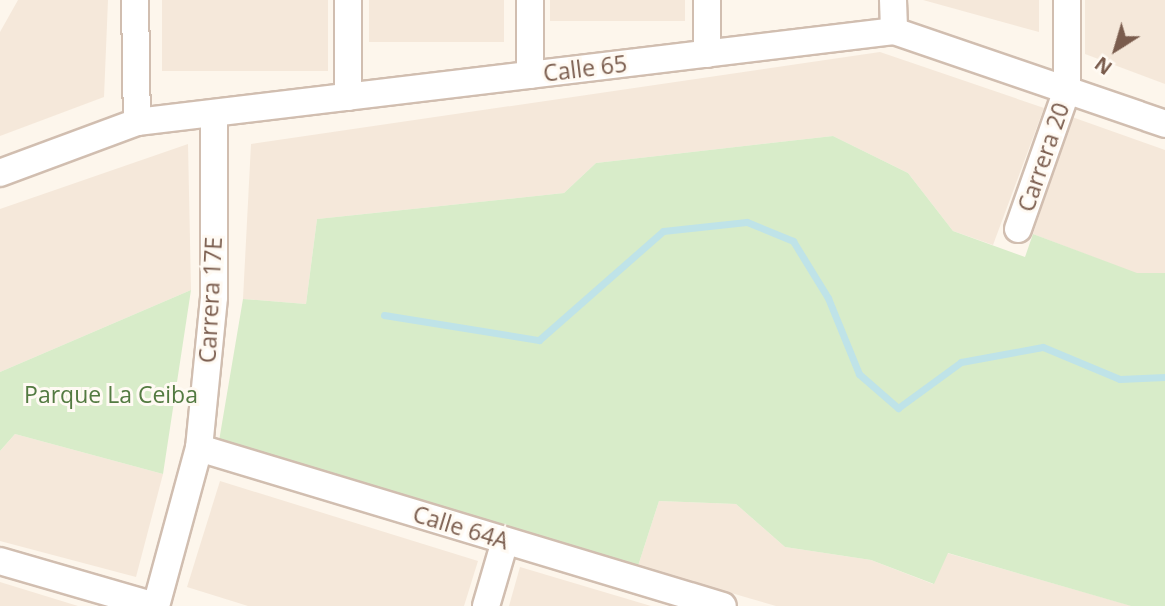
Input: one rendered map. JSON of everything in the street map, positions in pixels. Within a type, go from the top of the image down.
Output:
[{"type":"street","points":[[135,0],[137,122]]},
{"type":"street","points":[[348,0],[348,97]]},
{"type":"street","points":[[530,0],[530,75]]},
{"type":"street","points":[[707,0],[707,54]]},
{"type":"street","points":[[894,0],[894,31]]},
{"type":"street","name":"Carrera 20","points":[[1018,229],[1067,90],[1067,0]]},
{"type":"street","name":"Calle 65","points":[[0,173],[137,122],[894,31],[1165,124]]},
{"type":"street","name":"Carrera 17E","points":[[155,606],[199,449],[214,297],[214,114]]},
{"type":"street","name":"Calle 64A","points":[[199,449],[723,606]]},
{"type":"street","points":[[486,606],[505,541]]},
{"type":"street","points":[[0,561],[155,606]]},
{"type":"shaded area","points":[[18,0],[108,0],[104,97],[0,136],[0,32]]},
{"type":"shaded area","points":[[162,0],[328,0],[328,71],[162,71]]},
{"type":"shaded area","points":[[369,0],[504,0],[504,42],[369,42]]},
{"type":"shaded area","points":[[550,0],[685,0],[685,21],[550,21]]},
{"type":"shaded area","points":[[923,0],[1039,0],[1039,32]]},
{"type":"shaded area","points":[[1085,0],[1165,0],[1165,84],[1085,54]]},
{"type":"shaded area","points":[[880,52],[1044,108],[993,245],[953,231],[908,173],[833,136],[596,163],[564,193],[317,219],[306,304],[243,299],[251,144]]},
{"type":"shaded area","points":[[1072,117],[1165,150],[1165,273],[1137,274],[1033,234]]},
{"type":"shaded area","points":[[188,144],[191,290],[0,372],[0,209]]},
{"type":"shaded area","points":[[15,434],[163,474],[136,577],[0,541],[0,451]]},
{"type":"shaded area","points":[[220,481],[478,561],[464,606],[248,606],[187,587]]},
{"type":"shaded area","points":[[659,501],[736,504],[785,547],[871,560],[933,584],[947,553],[1132,606],[776,606],[638,566]]},
{"type":"shaded area","points":[[520,567],[651,606],[509,606]]},
{"type":"shaded area","points":[[0,582],[78,606],[0,606]]},
{"type":"green space","points":[[833,136],[908,173],[953,231],[1025,257],[1033,234],[1137,273],[1165,273],[1165,606],[1131,606],[948,553],[934,584],[871,560],[785,547],[736,504],[659,501],[638,566],[219,441],[243,299],[306,304],[317,219],[564,193],[596,163]]},
{"type":"green space","name":"Parque La Ceiba","points":[[191,290],[163,474],[15,434],[0,451],[0,372]]},
{"type":"waterway","points":[[384,315],[539,340],[663,231],[747,222],[793,241],[828,298],[859,374],[898,408],[961,362],[1043,347],[1120,379],[1165,377]]}]
